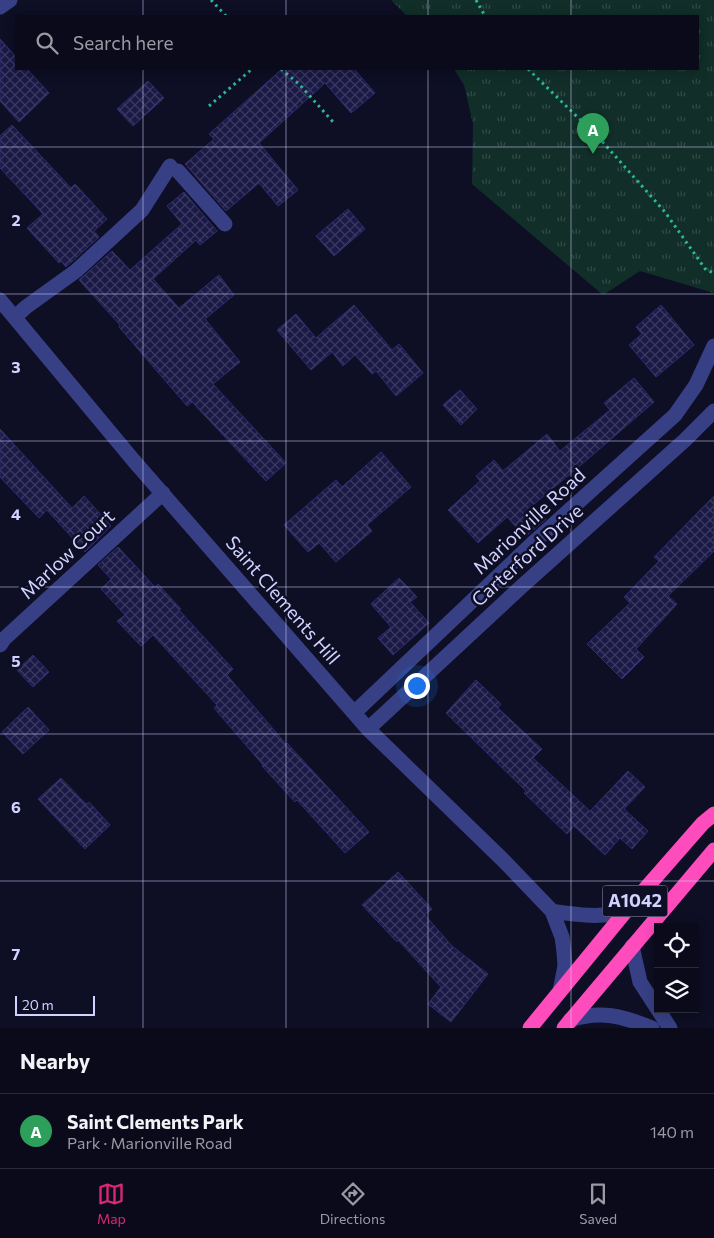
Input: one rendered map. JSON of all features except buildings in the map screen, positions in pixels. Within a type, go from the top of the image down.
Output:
[{"type":"highway","name":"A1042","points":[[530,1028],[625,912],[703,823],[714,814]]},
{"type":"highway","name":"A1042","points":[[567,1024],[714,850]]},
{"type":"street","points":[[0,7],[10,0]]},
{"type":"street","points":[[15,317],[76,271],[142,210],[174,168],[225,224]]},
{"type":"street","name":"Saint Clements Hill","points":[[0,300],[163,493],[368,729],[503,860],[552,911],[562,937],[564,952],[565,966],[560,991]]},
{"type":"street","name":"Marionville Road","points":[[354,713],[527,549],[675,414],[696,385],[714,346]]},
{"type":"street","name":"Carterford Drive","points":[[368,729],[521,587],[685,440],[714,411]]},
{"type":"street","name":"Marlow Court","points":[[0,645],[163,493]]},
{"type":"street","points":[[552,911],[583,916],[606,916],[625,912]]},
{"type":"street","points":[[632,946],[640,982],[670,1028]]},
{"type":"street","points":[[567,1024],[587,1015],[608,1015],[652,1028]]},
{"type":"path","points":[[212,0],[225,15]]},
{"type":"path","points":[[476,0],[484,15]]},
{"type":"path","points":[[209,106],[251,70]]},
{"type":"path","points":[[282,70],[300,84],[334,123]]},
{"type":"path","points":[[529,70],[600,139],[665,212],[706,270],[714,273]]},
{"type":"green space","points":[[391,0],[714,0],[714,293],[640,271],[603,295],[472,184],[473,124],[464,85],[455,70],[699,70],[699,15],[406,15]]},
{"type":"place","name":"Saint Clements Park","points":[[593,154]]}]
